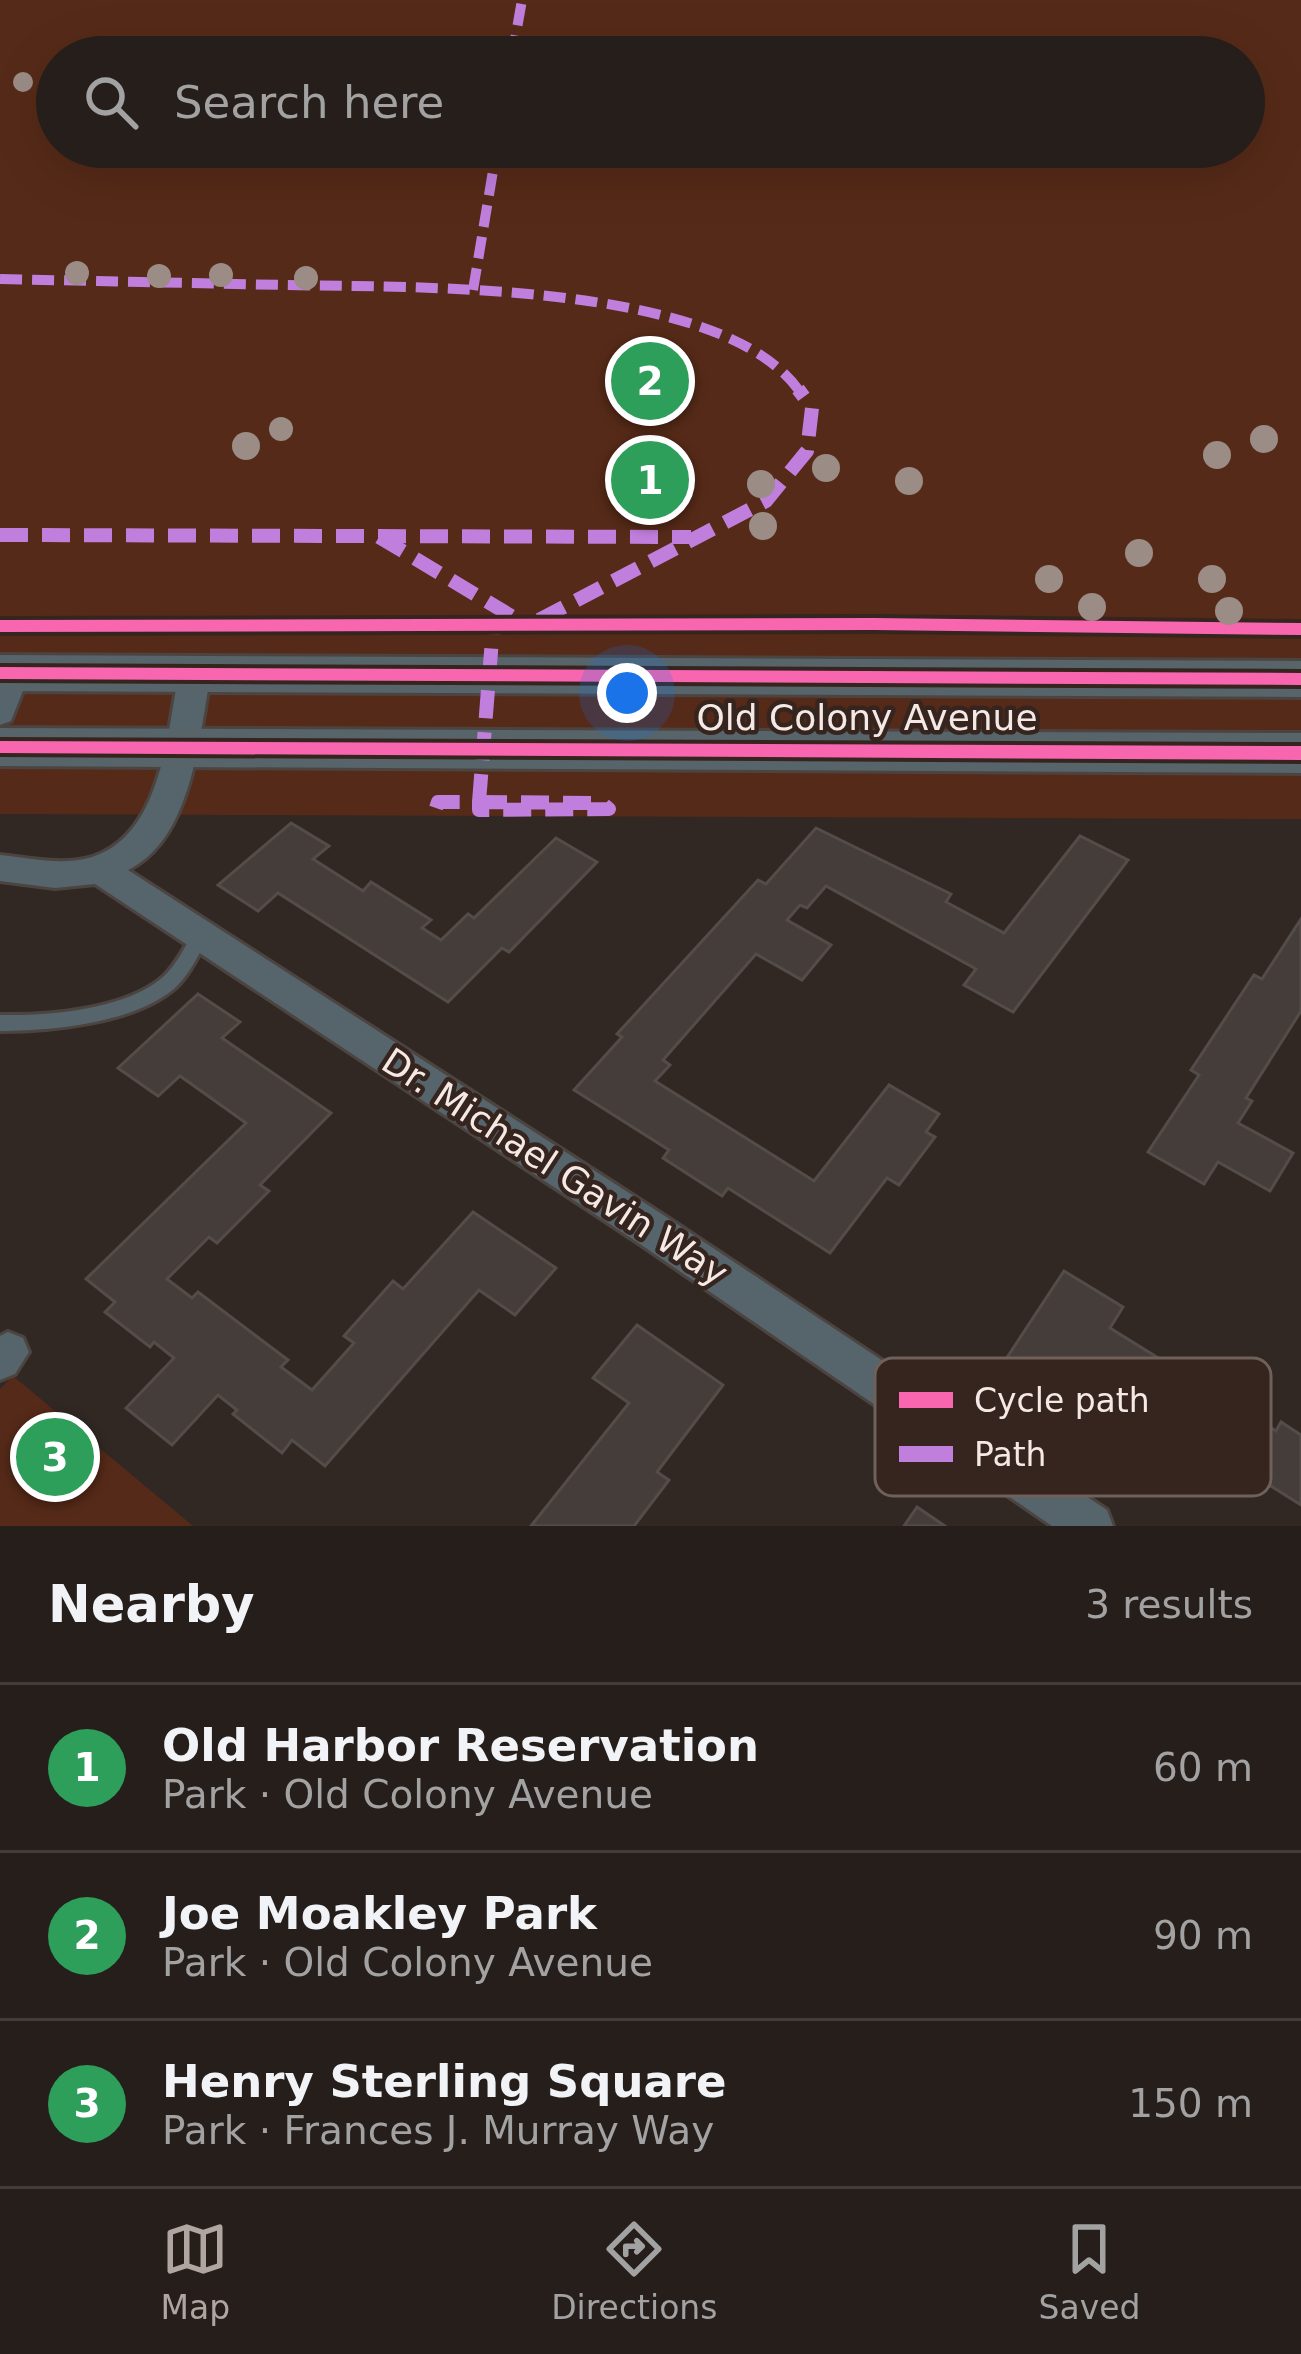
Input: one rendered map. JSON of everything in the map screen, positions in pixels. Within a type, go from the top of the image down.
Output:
[{"type":"main road","name":"Old Colony Avenue","points":[[4,686],[195,674],[1301,679]]},
{"type":"main road","name":"Old Colony Avenue","points":[[0,747],[1301,752]]},
{"type":"street","points":[[0,868],[46,874],[98,868],[129,854],[152,834],[165,810],[195,674]]},
{"type":"street","name":"Dr. Michael Gavin Way","points":[[98,868],[875,1380]]},
{"type":"street","name":"Dr. Michael Gavin Way","points":[[1047,1496],[1091,1526]]},
{"type":"lane","points":[[0,1023],[34,1025],[148,995],[170,982],[201,935]]},
{"type":"shaded area","points":[[0,0],[1301,0],[1301,819],[0,814]]},
{"type":"shaded area","points":[[13,1376],[193,1526],[0,1526],[0,1389]]},
{"type":"building","points":[[291,823],[329,846],[313,859],[363,891],[371,882],[431,920],[422,928],[441,940],[468,914],[474,918],[556,838],[597,862],[509,952],[502,948],[448,1002],[278,893],[258,911],[218,885]]},
{"type":"building","points":[[816,828],[951,894],[946,902],[1004,933],[1080,836],[1128,860],[1013,1012],[964,985],[976,969],[826,886],[807,908],[800,905],[787,920],[831,945],[802,980],[756,954],[663,1060],[670,1065],[655,1081],[814,1181],[889,1085],[939,1114],[926,1132],[935,1137],[899,1185],[887,1178],[830,1253],[728,1188],[722,1196],[663,1158],[669,1150],[574,1090],[622,1037],[617,1034],[758,880],[766,884]]},
{"type":"building","points":[[1301,919],[1301,1011],[1246,1098],[1252,1101],[1238,1123],[1293,1153],[1270,1191],[1218,1162],[1204,1184],[1148,1152],[1199,1075],[1191,1070],[1254,975],[1262,979]]},
{"type":"building","points":[[198,994],[240,1022],[222,1038],[331,1113],[260,1185],[269,1191],[217,1243],[209,1237],[167,1279],[192,1298],[198,1292],[288,1360],[281,1367],[312,1390],[354,1343],[344,1336],[393,1281],[403,1289],[473,1212],[556,1268],[515,1315],[479,1290],[325,1466],[292,1440],[282,1453],[233,1414],[237,1410],[218,1395],[172,1445],[126,1408],[174,1358],[154,1342],[150,1347],[105,1312],[115,1302],[86,1279],[246,1123],[180,1076],[158,1096],[118,1068]]},
{"type":"building","points":[[1064,1271],[1123,1307],[1110,1328],[1158,1358],[1007,1358]]},
{"type":"building","points":[[637,1325],[723,1385],[657,1472],[669,1480],[634,1526],[531,1526],[629,1403],[593,1378]]},
{"type":"building","points":[[1281,1422],[1301,1435],[1301,1505],[1271,1486],[1271,1428],[1276,1431]]},
{"type":"building","points":[[917,1507],[945,1526],[904,1526]]},
{"type":"marked path","points":[[516,36],[522,0]]},
{"type":"marked path","points":[[473,290],[493,168]]},
{"type":"marked path","points":[[0,279],[526,291],[687,324],[743,345],[788,373],[812,408],[807,451],[766,501],[539,620]]},
{"type":"marked path","points":[[0,535],[691,537]]},
{"type":"marked path","points":[[379,537],[518,620]]},
{"type":"marked path","points":[[436,808],[438,802],[602,803],[609,809],[479,810],[479,808],[493,627],[482,622]]},
{"type":"cycle path","points":[[0,626],[874,624],[1301,629]]},
{"type":"cycle path","points":[[0,673],[1301,679]]},
{"type":"cycle path","points":[[0,747],[1301,753]]},
{"type":"place","name":"Joe Moakley Park","points":[[650,381]]},
{"type":"place","name":"Old Harbor Reservation","points":[[650,480]]},
{"type":"place","name":"Henry Sterling Square","points":[[55,1457]]}]
